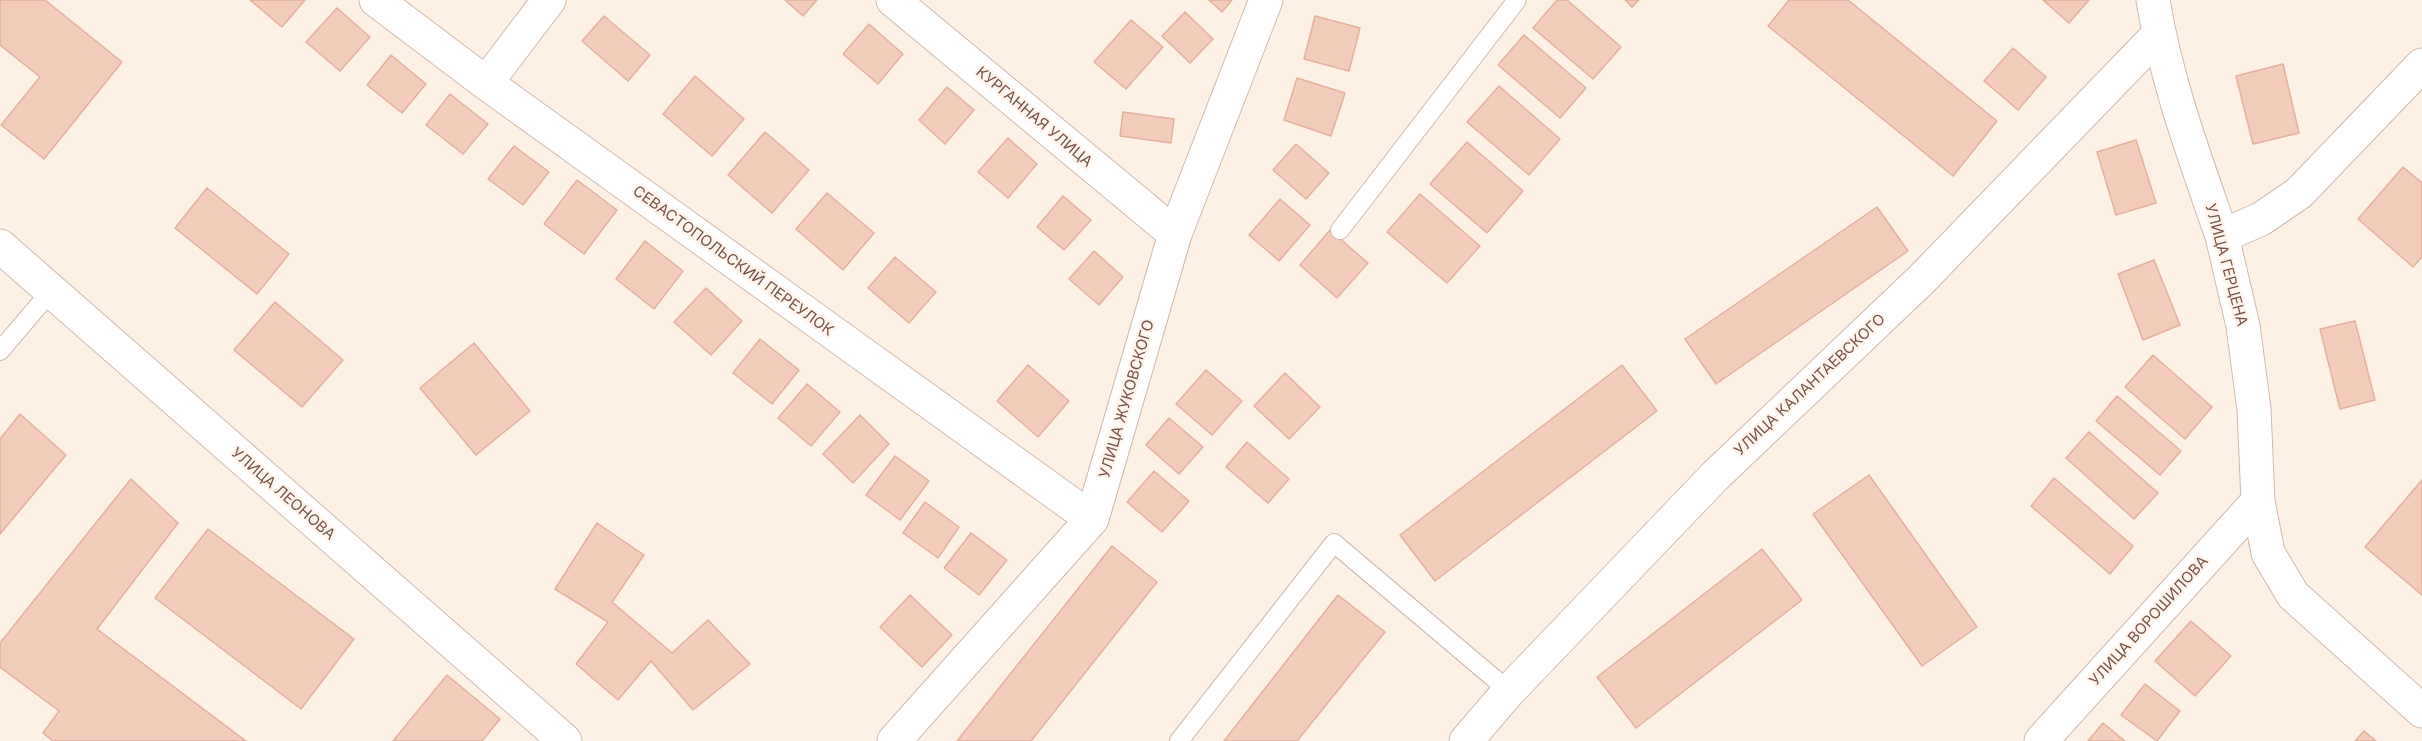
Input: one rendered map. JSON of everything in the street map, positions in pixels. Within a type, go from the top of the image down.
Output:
[{"type":"street","name":"СЕВАСТОПОЛЬСКИЙ ПЕРЕУЛОК","points":[[376,0],[486,83],[1092,519]]},
{"type":"street","points":[[486,83],[549,0]]},
{"type":"street","name":"КУРГАННАЯ УЛИЦА","points":[[893,0],[1175,234]]},
{"type":"street","name":"УЛИЦА ЖУКОВСКОГО","points":[[894,741],[1092,519],[1175,234],[1266,0]]},
{"type":"street","name":"УЛИЦА ГЕРЦЕНА","points":[[2153,0],[2159,34],[2179,110],[2222,236],[2243,326],[2253,397],[2258,501],[2268,553],[2293,595],[2422,711]]},
{"type":"street","name":"УЛИЦА КАЛАНТАЕВСКОГО","points":[[1466,741],[1509,691],[1715,476],[1922,279],[2159,34]]},
{"type":"street","points":[[2222,236],[2261,219],[2299,193],[2422,65]]},
{"type":"street","name":"УЛИЦА ЛЕОНОВА","points":[[0,246],[565,741]]},
{"type":"street","name":"УЛИЦА ВОРОШИЛОВА","points":[[2041,741],[2258,501]]},
{"type":"lane","points":[[1340,230],[1517,0]]},
{"type":"lane","points":[[0,351],[51,291]]},
{"type":"lane","points":[[1179,741],[1334,543],[1509,691]]},
{"type":"building","points":[[0,0],[45,0],[122,62],[44,159],[1,125],[40,77],[0,45]]},
{"type":"building","points":[[250,0],[305,0],[282,27]]},
{"type":"building","points":[[785,0],[817,0],[803,16]]},
{"type":"building","points":[[1209,0],[1232,0],[1222,12]]},
{"type":"building","points":[[1557,0],[1567,0],[1621,47],[1593,79],[1533,28]]},
{"type":"building","points":[[1625,0],[1639,0],[1632,7]]},
{"type":"building","points":[[1789,0],[1848,0],[1997,121],[1953,176],[1768,26]]},
{"type":"building","points":[[2043,0],[2089,0],[2069,23]]},
{"type":"building","points":[[337,8],[370,37],[340,71],[306,42]]},
{"type":"building","points":[[1185,12],[1213,39],[1190,63],[1162,36]]},
{"type":"building","points":[[604,16],[650,55],[628,81],[582,41]]},
{"type":"building","points":[[1315,16],[1360,28],[1349,71],[1304,59]]},
{"type":"building","points":[[1131,20],[1163,47],[1126,89],[1094,62]]},
{"type":"building","points":[[869,24],[903,54],[878,84],[843,54]]},
{"type":"building","points":[[1524,35],[1586,88],[1560,118],[1498,65]]},
{"type":"building","points":[[2013,48],[2046,77],[2018,110],[1984,81]]},
{"type":"building","points":[[391,55],[426,84],[402,113],[367,85]]},
{"type":"building","points":[[2283,64],[2299,133],[2253,144],[2236,76]]},
{"type":"building","points":[[695,76],[744,119],[712,156],[663,114]]},
{"type":"building","points":[[1297,78],[1345,93],[1331,136],[1284,120]]},
{"type":"building","points":[[1499,86],[1560,139],[1529,175],[1467,122]]},
{"type":"building","points":[[947,87],[974,110],[945,144],[919,120]]},
{"type":"building","points":[[450,94],[488,124],[463,154],[426,125]]},
{"type":"building","points":[[1123,112],[1174,119],[1171,143],[1120,136]]},
{"type":"building","points":[[765,132],[809,170],[772,213],[728,175]]},
{"type":"building","points":[[1008,138],[1037,164],[1008,198],[978,172]]},
{"type":"building","points":[[2136,140],[2156,203],[2116,215],[2097,152]]},
{"type":"building","points":[[1467,142],[1523,191],[1487,233],[1430,184]]},
{"type":"building","points":[[1296,144],[1329,173],[1306,199],[1273,170]]},
{"type":"building","points":[[514,146],[549,172],[523,205],[488,179]]},
{"type":"building","points":[[2403,167],[2422,183],[2422,257],[2413,267],[2358,219]]},
{"type":"building","points":[[577,180],[617,210],[584,254],[544,224]]},
{"type":"building","points":[[207,188],[289,254],[257,294],[175,228]]},
{"type":"building","points":[[827,193],[874,233],[843,270],[796,229]]},
{"type":"building","points":[[1420,194],[1480,246],[1447,283],[1387,232]]},
{"type":"building","points":[[1063,196],[1091,220],[1064,250],[1037,227]]},
{"type":"building","points":[[1280,199],[1310,225],[1279,261],[1249,235]]},
{"type":"building","points":[[1877,207],[1908,251],[1716,384],[1685,339]]},
{"type":"building","points":[[1330,230],[1368,263],[1337,298],[1300,265]]},
{"type":"building","points":[[645,241],[683,271],[654,309],[616,279]]},
{"type":"building","points":[[1094,251],[1123,277],[1099,305],[1069,279]]},
{"type":"building","points":[[895,257],[936,292],[909,323],[868,288]]},
{"type":"building","points":[[2154,260],[2180,325],[2143,340],[2118,274]]},
{"type":"building","points":[[706,288],[742,321],[711,355],[674,322]]},
{"type":"building","points":[[275,302],[343,360],[302,407],[234,350]]},
{"type":"building","points":[[2355,321],[2375,400],[2340,409],[2320,329]]},
{"type":"building","points":[[760,339],[799,370],[772,404],[733,373]]},
{"type":"building","points":[[474,343],[530,411],[476,455],[420,388]]},
{"type":"building","points":[[2153,355],[2212,407],[2185,439],[2125,387]]},
{"type":"building","points":[[1028,365],[1069,401],[1038,437],[997,401]]},
{"type":"building","points":[[1622,365],[1657,411],[1435,581],[1400,535]]},
{"type":"building","points":[[1206,370],[1242,401],[1212,435],[1176,404]]},
{"type":"building","points":[[1285,373],[1320,407],[1289,439],[1254,406]]},
{"type":"building","points":[[807,384],[840,412],[811,446],[778,418]]},
{"type":"building","points":[[2117,396],[2181,451],[2160,475],[2096,421]]},
{"type":"building","points":[[20,414],[66,455],[0,534],[0,439]]},
{"type":"building","points":[[860,415],[889,444],[853,483],[823,454]]},
{"type":"building","points":[[1169,418],[1203,447],[1179,474],[1146,445]]},
{"type":"building","points":[[2089,432],[2158,493],[2134,519],[2066,458]]},
{"type":"building","points":[[1247,442],[1289,479],[1268,503],[1226,467]]},
{"type":"building","points":[[895,456],[929,481],[900,520],[866,495]]},
{"type":"building","points":[[1154,471],[1189,501],[1162,532],[1127,502]]},
{"type":"building","points":[[1869,475],[1977,627],[1922,666],[1813,514]]},
{"type":"building","points":[[2054,478],[2133,546],[2110,574],[2031,506]]},
{"type":"building","points":[[131,479],[178,523],[97,629],[246,741],[53,741],[43,733],[59,711],[0,667],[0,643]]},
{"type":"building","points":[[2422,480],[2422,595],[2365,547]]},
{"type":"building","points":[[925,502],[959,527],[938,558],[903,533]]},
{"type":"building","points":[[597,523],[644,555],[612,602],[672,653],[708,620],[750,664],[693,710],[651,661],[618,700],[576,664],[608,622],[555,589]]},
{"type":"building","points":[[208,529],[354,639],[301,709],[155,598]]},
{"type":"building","points":[[971,533],[1007,560],[979,595],[944,568]]},
{"type":"building","points":[[1112,546],[1157,582],[1031,741],[957,741]]},
{"type":"building","points":[[1762,549],[1802,600],[1636,728],[1597,677]]},
{"type":"building","points":[[910,595],[952,635],[922,667],[880,627]]},
{"type":"building","points":[[1338,595],[1385,632],[1297,741],[1224,741]]},
{"type":"building","points":[[2191,621],[2231,656],[2195,696],[2155,661]]},
{"type":"building","points":[[447,675],[500,719],[482,741],[393,741]]},
{"type":"building","points":[[2145,684],[2180,711],[2157,741],[2121,715]]},
{"type":"building","points":[[2103,723],[2125,741],[2088,741]]},
{"type":"building","points":[[2364,731],[2376,741],[2355,741]]}]
